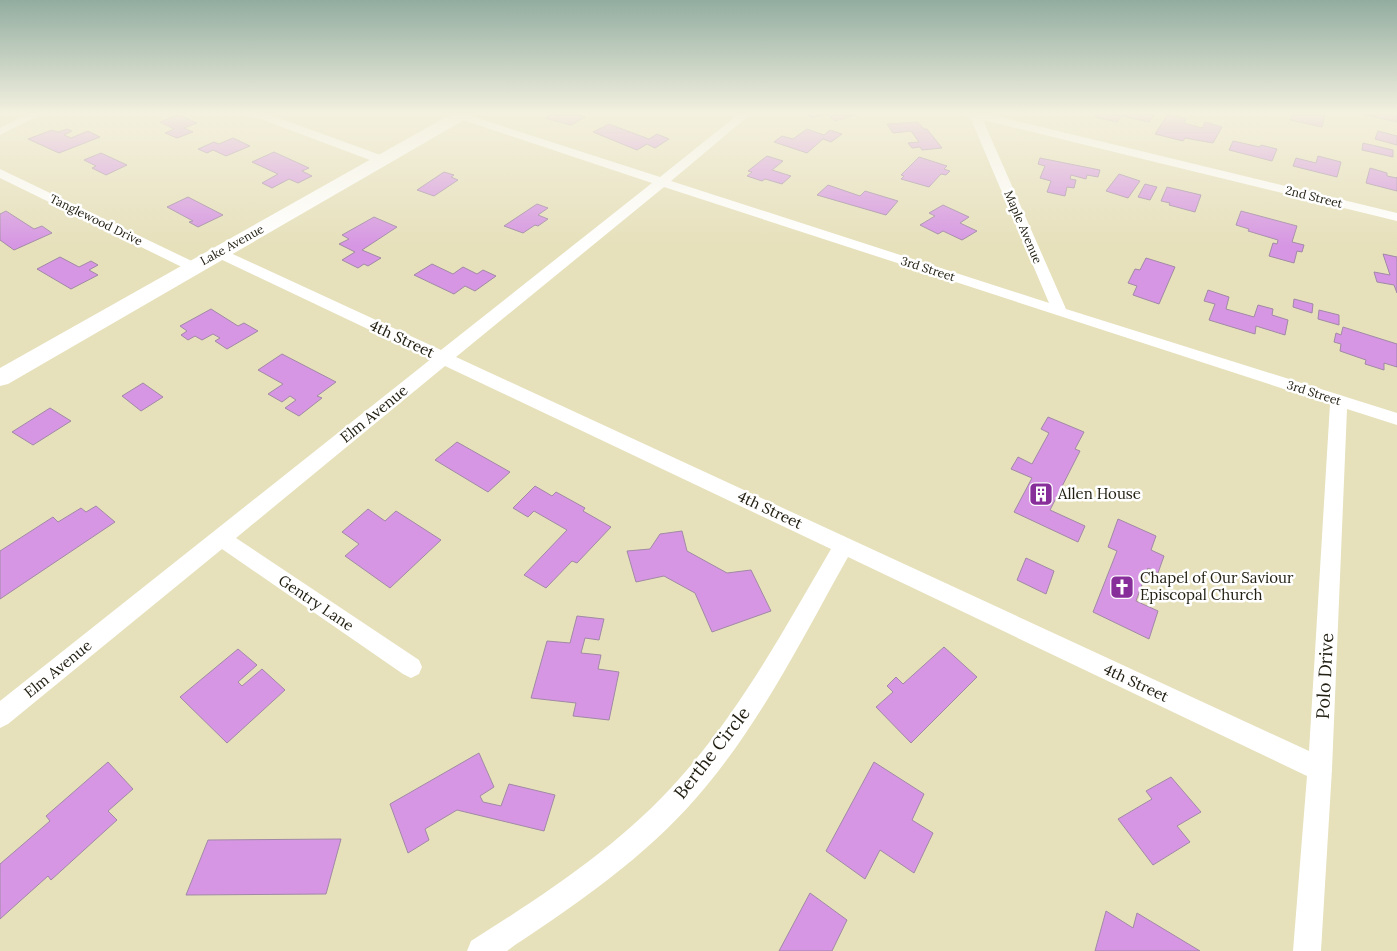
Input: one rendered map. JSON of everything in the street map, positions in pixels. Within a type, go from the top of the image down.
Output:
[{"type":"main road","name":"Lake Avenue","points":[[0,378],[387,157]]},
{"type":"street","points":[[375,157],[382,160]]},
{"type":"street","name":"3rd Street","points":[[585,157],[1060,312],[1397,419]]},
{"type":"street","name":"Elm Avenue","points":[[0,716],[693,157]]},
{"type":"street","name":"Maple Avenue","points":[[992,157],[1060,312]]},
{"type":"street","name":"2nd Street","points":[[1152,157],[1397,217]]},
{"type":"street","name":"Tanglewood Drive","points":[[0,173],[193,268]]},
{"type":"street","name":"4th Street","points":[[219,253],[844,544],[1320,769]]},
{"type":"street","name":"Polo Drive","points":[[1307,951],[1320,769],[1339,401]]},
{"type":"street","name":"Gentry Lane","points":[[221,538],[411,667]]},
{"type":"street","name":"Berthe Circle","points":[[481,951],[540,914],[597,873],[647,830],[691,786],[726,740],[755,695],[844,544]]},
{"type":"building","points":[[90,157],[110,157],[127,165],[106,175],[92,168],[96,166],[84,160]]},
{"type":"building","points":[[262,157],[286,157],[309,168],[302,171],[312,176],[298,183],[289,179],[272,188],[262,183],[278,174],[252,162]]},
{"type":"building","points":[[765,157],[771,157],[783,161],[772,170],[791,176],[782,184],[765,179],[762,181],[747,176],[752,172],[748,171]]},
{"type":"building","points":[[919,157],[947,166],[944,169],[950,171],[946,175],[941,174],[929,187],[901,179],[904,176],[901,175]]},
{"type":"building","points":[[1258,157],[1274,157],[1272,161]]},
{"type":"building","points":[[1318,157],[1341,162],[1337,177],[1293,166],[1296,158],[1316,163]]},
{"type":"building","points":[[1040,158],[1100,170],[1098,177],[1087,175],[1086,179],[1071,175],[1070,179],[1076,180],[1074,188],[1067,187],[1065,196],[1047,192],[1051,181],[1040,178],[1045,166],[1038,164]]},
{"type":"building","points":[[1370,168],[1387,173],[1387,176],[1397,178],[1397,191],[1366,183]]},
{"type":"building","points":[[444,172],[454,175],[451,177],[458,180],[434,196],[417,190]]},
{"type":"building","points":[[1119,174],[1140,181],[1128,198],[1106,191]]},
{"type":"building","points":[[1145,184],[1157,187],[1150,200],[1138,197]]},
{"type":"building","points":[[828,185],[860,196],[865,191],[898,201],[886,215],[817,195]]},
{"type":"building","points":[[1167,187],[1201,195],[1195,212],[1161,201]]},
{"type":"building","points":[[188,197],[223,215],[198,227],[189,222],[193,221],[167,207]]},
{"type":"building","points":[[537,204],[548,208],[538,215],[548,219],[538,226],[535,225],[523,233],[504,226]]},
{"type":"building","points":[[943,205],[969,217],[960,223],[977,231],[962,240],[943,231],[938,234],[920,225],[935,216],[929,213]]},
{"type":"building","points":[[6,211],[34,229],[42,226],[52,233],[14,250],[0,240],[0,214]]},
{"type":"building","points":[[1241,211],[1297,226],[1292,242],[1304,245],[1302,252],[1297,251],[1294,263],[1269,256],[1273,243],[1277,244],[1278,240],[1248,231],[1249,229],[1236,225]]},
{"type":"building","points":[[374,217],[397,227],[362,250],[381,258],[368,266],[364,264],[358,268],[342,260],[355,252],[339,244],[349,239],[342,235]]},
{"type":"building","points":[[1383,254],[1397,257],[1397,293],[1394,285],[1377,282],[1374,272],[1390,275]]},
{"type":"building","points":[[60,257],[79,267],[91,261],[98,265],[89,270],[98,275],[71,289],[37,269]]},
{"type":"building","points":[[1146,258],[1175,267],[1159,304],[1133,295],[1137,286],[1128,283],[1135,269],[1140,270]]},
{"type":"building","points":[[432,264],[453,274],[463,267],[477,274],[483,270],[496,276],[475,291],[465,286],[454,294],[414,275]]},
{"type":"building","points":[[1208,290],[1229,297],[1226,309],[1254,317],[1258,305],[1273,309],[1272,315],[1288,320],[1285,335],[1256,326],[1255,334],[1209,320],[1215,304],[1204,301]]},
{"type":"building","points":[[1294,299],[1313,304],[1312,313],[1293,307]]},
{"type":"building","points":[[211,309],[238,326],[244,323],[258,331],[227,349],[215,341],[220,338],[213,334],[202,340],[195,336],[188,340],[181,335],[187,331],[180,326]]},
{"type":"building","points":[[1319,310],[1339,315],[1339,325],[1318,319]]},
{"type":"building","points":[[1343,327],[1397,344],[1397,367],[1384,363],[1384,370],[1365,364],[1366,360],[1340,351],[1341,344],[1334,342],[1336,333],[1341,335]]},
{"type":"building","points":[[282,354],[336,382],[317,396],[322,398],[299,416],[285,408],[296,400],[290,396],[282,402],[268,394],[283,384],[258,370]]},
{"type":"building","points":[[143,383],[163,397],[141,411],[122,396]]},
{"type":"building","points":[[50,408],[71,421],[33,445],[12,432]]},
{"type":"building","name":"Allen House","points":[[1048,417],[1084,432],[1075,449],[1080,451],[1050,510],[1085,526],[1078,542],[1014,512],[1032,478],[1011,469],[1018,457],[1032,464],[1049,433],[1041,429]]},
{"type":"building","points":[[457,442],[510,472],[488,492],[435,460]]},
{"type":"building","points":[[535,486],[552,496],[556,492],[585,508],[583,511],[611,527],[577,563],[572,561],[546,588],[524,575],[567,530],[534,511],[528,517],[513,508]]},
{"type":"building","points":[[96,506],[115,522],[0,599],[0,551],[53,517],[58,522],[81,508],[86,512]]},
{"type":"building","points":[[368,509],[385,521],[396,511],[441,540],[390,588],[345,556],[359,544],[342,532]]},
{"type":"building","name":"Chapel of Our Saviour Episcopal Church","points":[[1118,519],[1156,536],[1151,550],[1164,556],[1158,573],[1148,568],[1136,601],[1158,611],[1149,639],[1093,612],[1117,551],[1108,547]]},
{"type":"building","points":[[682,531],[687,551],[727,573],[751,570],[771,611],[712,632],[695,593],[664,576],[636,582],[627,551],[650,549],[660,534]]},
{"type":"building","points":[[1026,558],[1054,571],[1046,594],[1017,580]]},
{"type":"building","points":[[577,616],[604,619],[599,640],[585,638],[581,653],[601,655],[598,669],[619,672],[609,720],[573,716],[576,703],[531,698],[547,641],[570,643]]},
{"type":"building","points":[[944,647],[977,677],[911,743],[876,707],[893,692],[887,686],[896,677],[903,684]]},
{"type":"building","points":[[238,649],[257,665],[238,682],[242,686],[262,669],[285,690],[227,743],[180,697]]},
{"type":"building","points":[[479,753],[494,787],[480,796],[483,802],[501,806],[509,784],[555,795],[544,831],[457,810],[425,829],[429,840],[408,853],[390,804]]},
{"type":"building","points":[[108,762],[133,789],[108,811],[117,820],[51,880],[48,876],[0,919],[0,864],[50,821],[46,816]]},
{"type":"building","points":[[874,762],[924,794],[912,820],[933,833],[914,873],[880,850],[865,879],[826,851]]},
{"type":"building","points":[[1171,777],[1201,812],[1177,826],[1190,842],[1153,865],[1118,819],[1152,799],[1146,791]]},
{"type":"building","points":[[341,839],[326,894],[186,895],[208,840]]},
{"type":"building","points":[[810,893],[847,920],[832,951],[779,951]]},
{"type":"building","points":[[1106,911],[1133,928],[1137,913],[1200,951],[1095,951]]},
{"type":"place","name":"Allen House","points":[[1041,494]]},
{"type":"place","name":"Chapel of Our Saviour Episcopal Church","points":[[1122,587]]}]
